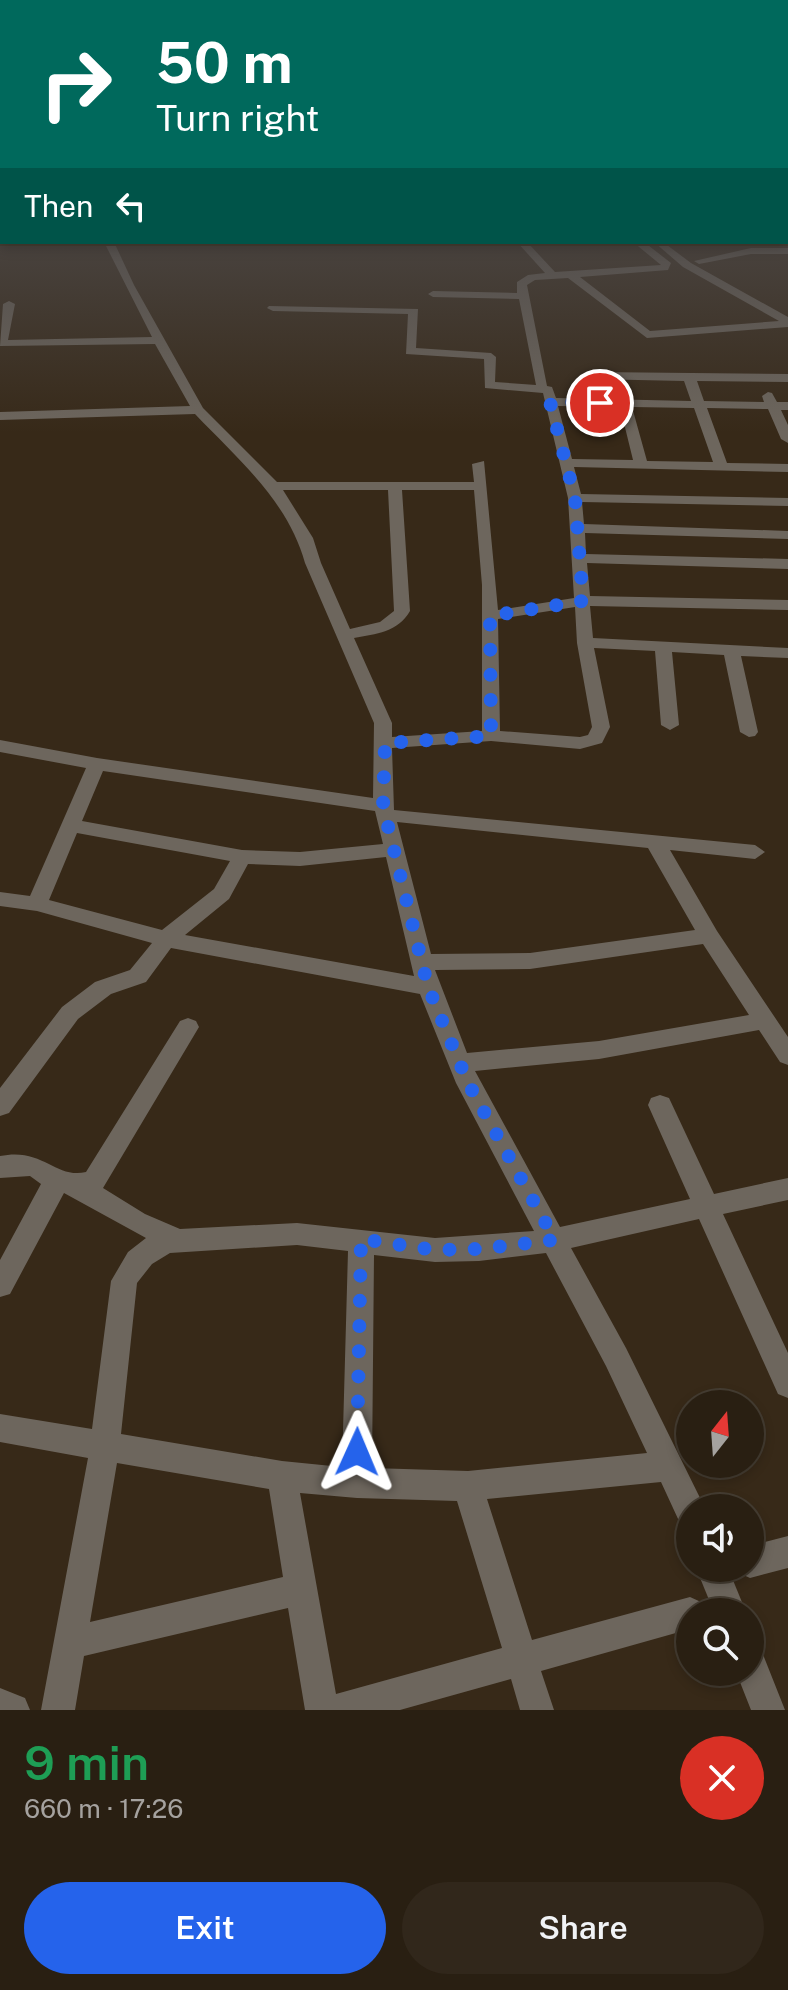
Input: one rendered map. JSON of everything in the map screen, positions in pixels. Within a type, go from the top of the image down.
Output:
[{"type":"street","points":[[125,273],[198,410],[273,486],[306,538],[383,723],[384,810],[428,987],[460,1063],[555,1240],[682,1494]]},
{"type":"street","points":[[550,273],[553,276]]},
{"type":"street","points":[[542,385],[521,284],[524,280],[600,273]]},
{"type":"street","points":[[701,273],[788,323]]},
{"type":"street","points":[[721,273],[788,309]]},
{"type":"street","points":[[571,275],[647,335],[788,323]]},
{"type":"street","points":[[433,294],[524,296]]},
{"type":"street","points":[[9,304],[0,341],[6,344],[159,340]]},
{"type":"street","points":[[273,308],[414,311],[410,351],[490,357],[489,385],[546,388],[566,463],[575,498],[585,643],[601,727],[596,739],[580,743],[491,736],[385,743]]},
{"type":"street","points":[[595,376],[788,378]]},
{"type":"street","points":[[689,377],[722,467]]},
{"type":"street","points":[[759,378],[781,406],[788,439]]},
{"type":"street","points":[[550,402],[781,406]]},
{"type":"street","points":[[625,403],[641,465]]},
{"type":"street","points":[[0,416],[198,410]]},
{"type":"street","points":[[566,463],[788,468]]},
{"type":"street","points":[[479,464],[488,542],[491,736]]},
{"type":"street","points":[[273,486],[480,486]]},
{"type":"street","points":[[346,635],[393,623],[400,618],[395,486]]},
{"type":"street","points":[[575,498],[788,502]]},
{"type":"street","points":[[577,528],[788,535]]},
{"type":"street","points":[[580,558],[788,564]]},
{"type":"street","points":[[490,616],[583,601],[788,605]]},
{"type":"street","points":[[585,643],[788,653]]},
{"type":"street","points":[[663,647],[670,725]]},
{"type":"street","points":[[731,650],[749,732]]},
{"type":"street","points":[[0,746],[384,810],[755,852]]},
{"type":"street","points":[[37,904],[97,764]]},
{"type":"street","points":[[71,825],[242,857],[300,859],[394,850]]},
{"type":"street","points":[[655,842],[709,936],[788,1056]]},
{"type":"street","points":[[0,1106],[70,1013],[103,988],[138,976],[166,939],[222,894],[242,857]]},
{"type":"street","points":[[0,899],[37,904],[166,939],[428,987]]},
{"type":"street","points":[[422,962],[530,961],[709,936]]},
{"type":"street","points":[[460,1063],[599,1050],[764,1021]]},
{"type":"street","points":[[65,1183],[94,1181],[188,1027]]},
{"type":"street","points":[[660,1105],[706,1208],[781,1356],[788,1384]]},
{"type":"street","points":[[0,1167],[12,1164],[36,1166],[136,1222],[180,1241]]},
{"type":"street","points":[[0,1285],[65,1183]]},
{"type":"street","points":[[58,1710],[105,1445],[124,1281],[136,1258],[156,1245],[180,1241],[297,1234],[361,1239],[435,1250],[479,1249],[555,1240],[788,1189]]},
{"type":"street","points":[[357,1483],[361,1239]]},
{"type":"street","points":[[0,1428],[282,1476],[357,1483],[468,1486],[669,1466]]},
{"type":"street","points":[[282,1476],[322,1710]]},
{"type":"street","points":[[468,1486],[537,1710]]},
{"type":"street","points":[[764,1558],[788,1552]]},
{"type":"street","points":[[70,1643],[301,1589]]},
{"type":"street","points":[[339,1710],[676,1616]]},
{"type":"street","points":[[759,1686],[768,1710]]},
{"type":"street","points":[[0,1705],[13,1710]]},
{"type":"route","points":[[357,1452],[361,1239],[435,1250],[479,1249],[555,1240],[468,1083],[428,987],[383,806],[385,743],[491,736],[490,616],[583,601],[575,498],[550,402],[600,403]]}]
